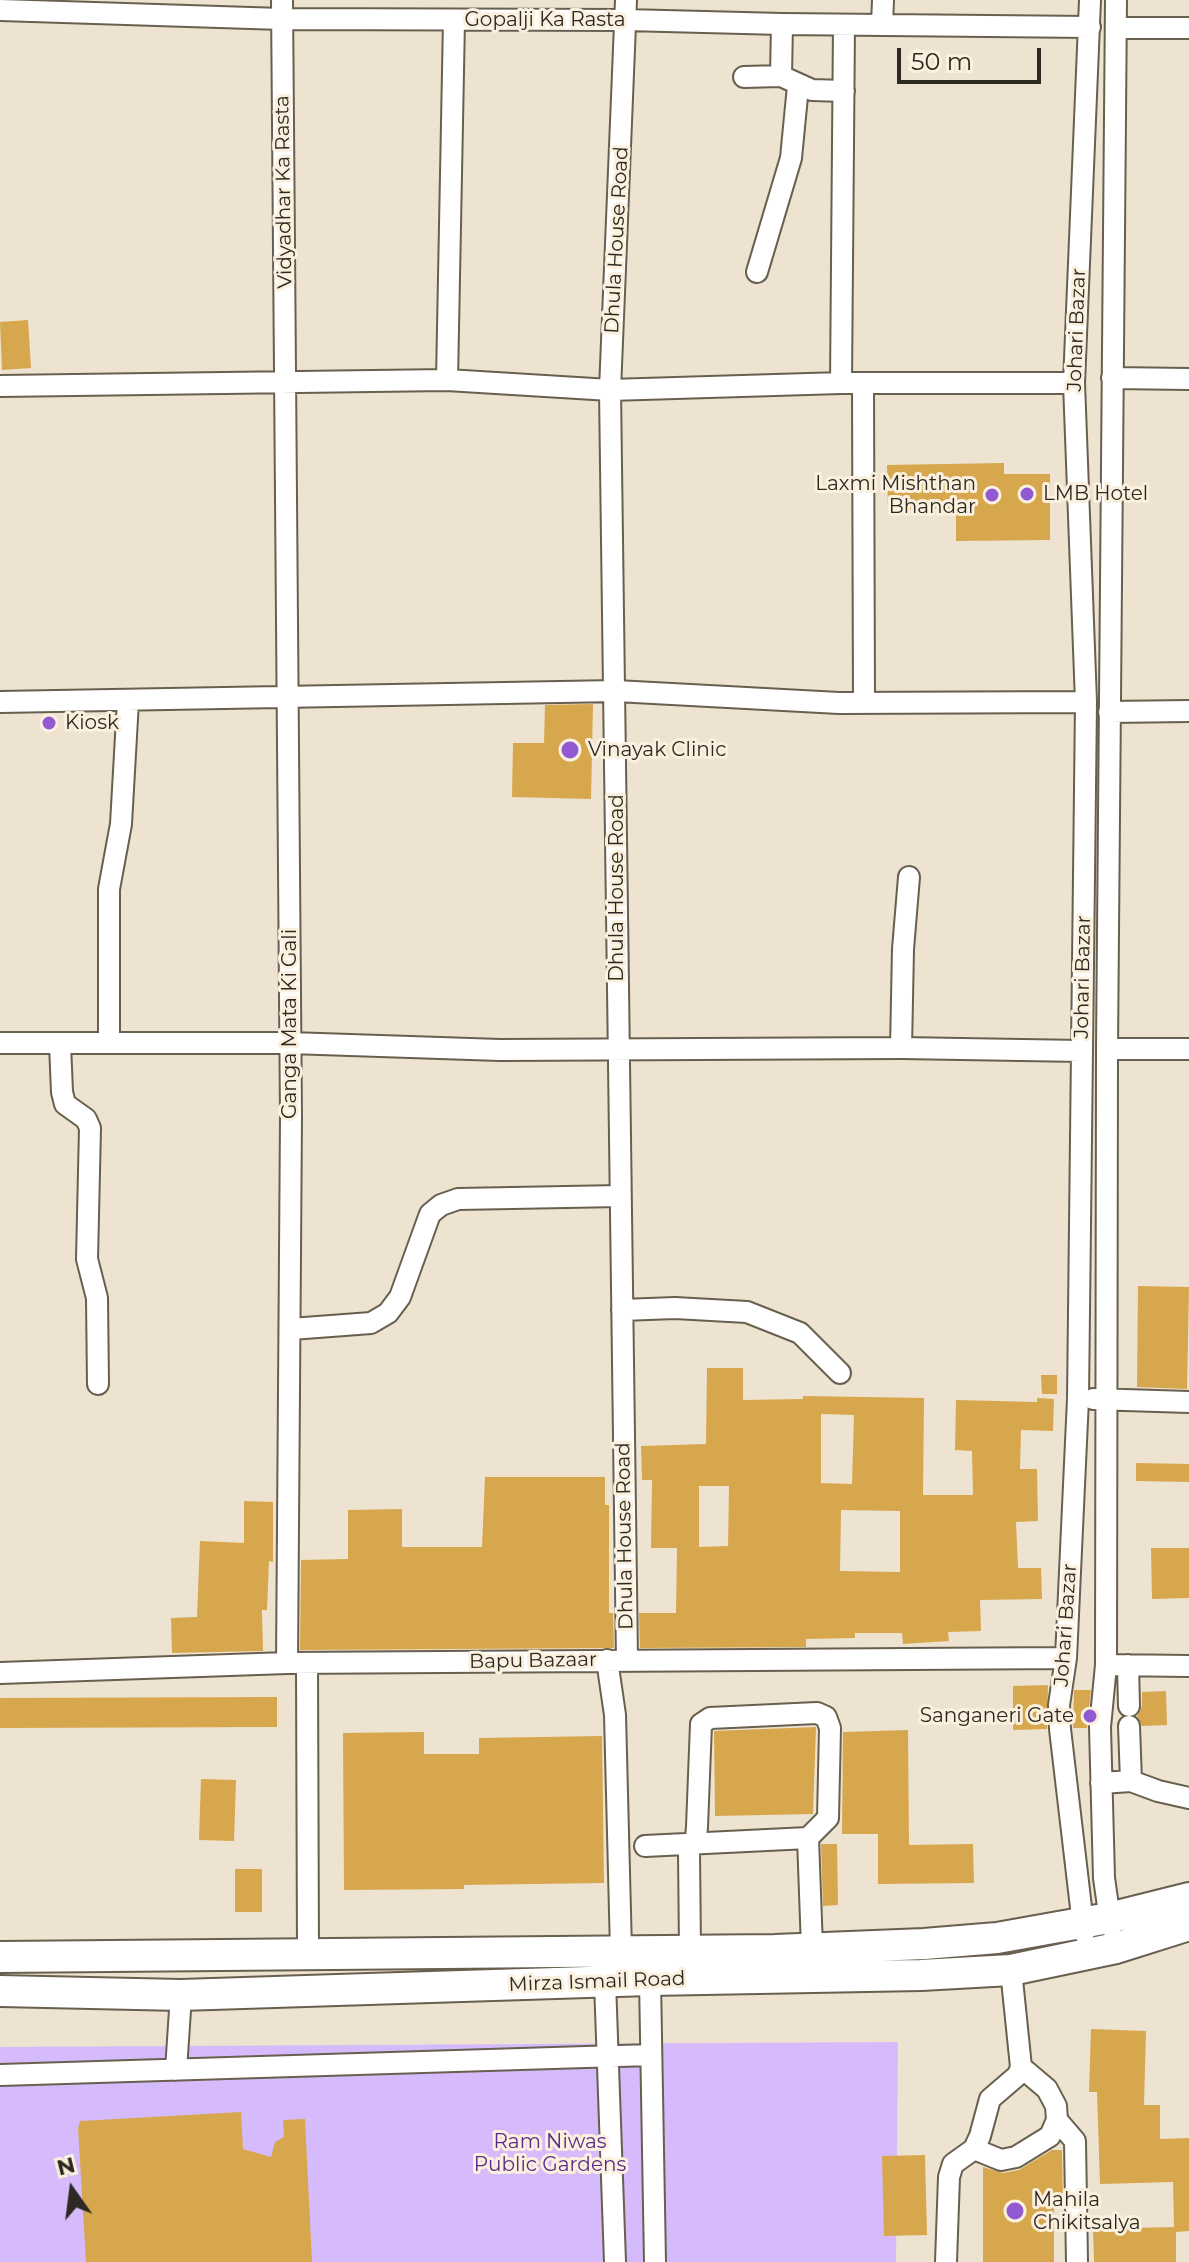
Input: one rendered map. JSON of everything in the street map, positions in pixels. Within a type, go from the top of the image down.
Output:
[{"type":"highway","name":"Mirza Ismail Road","points":[[0,1957],[812,1948],[997,1938],[1095,1921],[1189,1898]]},
{"type":"highway","name":"Mirza Ismail Road","points":[[0,1991],[181,1995],[921,1975],[1011,1970],[1102,1950],[1189,1925]]},
{"type":"street","points":[[882,25],[883,0]]},
{"type":"street","name":"Johari Bazar","points":[[1090,0],[1074,383],[1086,702],[1078,1399],[1066,1658],[1059,1705],[1060,1729],[1102,1950]]},
{"type":"street","name":"Johari Bazar","points":[[1102,1950],[1095,1921],[1104,1878],[1100,1727],[1106,1665],[1109,712],[1116,0]]},
{"type":"street","name":"Gopalji Ka Rasta","points":[[0,10],[421,10],[454,20],[626,10],[782,24],[1090,27]]},
{"type":"street","name":"Vidyadhar Ka Rasta","points":[[282,10],[285,384]]},
{"type":"street","name":"Dhula House Road","points":[[621,1951],[615,1715],[622,1310],[610,390],[626,10]]},
{"type":"street","points":[[447,380],[454,20]]},
{"type":"street","points":[[757,272],[791,158],[790,81],[782,24]]},
{"type":"street","points":[[841,383],[844,25]]},
{"type":"street","points":[[1116,28],[1189,28]]},
{"type":"street","points":[[744,77],[790,81],[812,90],[844,91]]},
{"type":"street","points":[[1112,378],[1189,379]]},
{"type":"street","points":[[0,386],[447,380],[610,390],[841,383],[1074,383]]},
{"type":"street","name":"Ganga Mata Ki Gali","points":[[285,384],[291,1329],[297,1664],[308,1953]]},
{"type":"street","points":[[863,385],[864,703]]},
{"type":"street","points":[[0,702],[616,691],[864,703],[1086,702]]},
{"type":"street","points":[[109,1043],[109,889],[121,824],[128,701]]},
{"type":"street","points":[[1109,712],[1189,711]]},
{"type":"street","points":[[901,1048],[903,949],[909,877]]},
{"type":"street","points":[[0,1043],[290,1043],[500,1050],[901,1048],[1082,1051]]},
{"type":"street","points":[[60,1044],[65,1104],[86,1119],[90,1128],[87,1259],[97,1298],[98,1384]]},
{"type":"street","points":[[1107,1049],[1189,1049]]},
{"type":"street","points":[[291,1329],[371,1323],[388,1313],[400,1297],[430,1214],[441,1205],[458,1199],[620,1196]]},
{"type":"street","points":[[1080,1262],[1106,1262]]},
{"type":"street","points":[[622,1310],[675,1308],[747,1312],[800,1333],[840,1373]]},
{"type":"street","points":[[1078,1399],[1189,1402]]},
{"type":"street","name":"Bapu Bazaar","points":[[0,1673],[297,1664],[1066,1658]]},
{"type":"street","points":[[1106,1665],[1189,1666]]},
{"type":"street","points":[[1128,1665],[1131,1781]]},
{"type":"street","points":[[645,1846],[691,1843],[808,1838],[828,1818],[830,1728],[826,1717],[817,1713],[710,1718],[701,1724],[697,1827],[696,1837],[691,1843],[689,1852],[690,1950]]},
{"type":"street","points":[[1101,1783],[1131,1781],[1189,1798]]},
{"type":"street","points":[[808,1838],[812,1948]]},
{"type":"street","points":[[946,2262],[949,2177],[953,2164],[974,2149],[990,2099],[1018,2075],[1021,2067],[1011,1970]]},
{"type":"street","points":[[650,1980],[655,2262]]},
{"type":"street","points":[[605,1982],[615,2262]]},
{"type":"street","points":[[176,2070],[181,1995]]},
{"type":"street","points":[[0,2075],[651,2055]]},
{"type":"street","points":[[974,2149],[1001,2160],[1016,2157],[1050,2136],[1057,2120],[1056,2106],[1047,2089],[1021,2067]]},
{"type":"street","points":[[1057,2120],[1075,2141],[1077,2262]]},
{"type":"green space","name":"Ram Niwas Public Gardens","points":[[898,2042],[896,2262],[0,2262],[0,2047]]},
{"type":"building","points":[[28,320],[31,368],[2,370],[0,322]]},
{"type":"building","points":[[1004,463],[1004,474],[1050,474],[1050,540],[956,541],[956,509],[888,510],[887,465]]},
{"type":"building","points":[[593,704],[591,799],[512,797],[513,743],[544,743],[545,705]]},
{"type":"building","points":[[1138,1286],[1189,1287],[1187,1389],[1137,1387]]},
{"type":"building","points":[[707,1368],[743,1368],[743,1400],[803,1399],[803,1396],[924,1398],[923,1495],[973,1495],[972,1451],[955,1450],[956,1400],[1037,1402],[1037,1398],[1054,1399],[1053,1431],[1021,1430],[1020,1469],[1037,1469],[1038,1521],[1016,1522],[1018,1568],[1041,1568],[1042,1599],[980,1600],[981,1631],[948,1632],[949,1641],[903,1644],[902,1633],[855,1633],[855,1638],[806,1639],[806,1647],[640,1648],[639,1613],[676,1613],[677,1548],[651,1548],[652,1480],[642,1480],[641,1446],[706,1444]],"holes":[[[821,1414],[854,1415],[852,1484],[821,1483]],[[699,1486],[729,1486],[728,1546],[699,1547]],[[841,1510],[900,1511],[900,1572],[840,1571]]]},
{"type":"building","points":[[1041,1375],[1057,1375],[1057,1394],[1042,1394]]},
{"type":"building","points":[[1136,1463],[1189,1464],[1189,1482],[1136,1481]]},
{"type":"building","points":[[485,1477],[605,1477],[605,1505],[609,1505],[609,1613],[613,1613],[614,1648],[300,1650],[301,1560],[348,1559],[348,1510],[402,1509],[402,1547],[482,1547]]},
{"type":"building","points":[[244,1501],[273,1502],[273,1562],[269,1561],[267,1610],[262,1610],[263,1651],[172,1653],[171,1618],[197,1617],[200,1541],[244,1543]]},
{"type":"building","points":[[1151,1548],[1189,1548],[1189,1598],[1152,1599]]},
{"type":"building","points":[[1048,1685],[1047,1729],[1013,1730],[1013,1686]]},
{"type":"building","points":[[1074,1690],[1091,1690],[1087,1728],[1073,1728]]},
{"type":"building","points":[[1166,1691],[1167,1725],[1142,1726],[1137,1716],[1142,1706],[1142,1692]]},
{"type":"building","points":[[277,1697],[277,1727],[0,1728],[0,1698]]},
{"type":"building","points":[[816,1727],[813,1814],[715,1816],[714,1731]]},
{"type":"building","points":[[908,1730],[909,1845],[973,1844],[974,1883],[878,1884],[878,1834],[842,1834],[843,1732]]},
{"type":"building","points":[[424,1732],[424,1754],[479,1754],[479,1738],[602,1736],[604,1883],[344,1890],[343,1733]]},
{"type":"building","points":[[201,1779],[236,1780],[234,1841],[199,1840]]},
{"type":"building","points":[[821,1844],[837,1844],[838,1905],[823,1906]]},
{"type":"building","points":[[235,1869],[262,1869],[262,1912],[235,1912]]},
{"type":"building","points":[[1091,2029],[1146,2031],[1144,2105],[1160,2105],[1160,2139],[1189,2138],[1189,2231],[1176,2232],[1176,2262],[1094,2262],[1093,2229],[1174,2227],[1173,2182],[1100,2184],[1097,2092],[1089,2092]]},
{"type":"building","points":[[241,2112],[243,2149],[271,2157],[275,2142],[284,2137],[283,2120],[305,2119],[312,2262],[86,2262],[80,2121]]},
{"type":"building","points":[[1052,2150],[1062,2150],[1063,2202],[1054,2202],[1054,2262],[983,2262],[983,2167],[1003,2173],[1019,2170]]},
{"type":"building","points":[[925,2155],[927,2235],[884,2236],[882,2156]]},
{"type":"place","name":"LMB Hotel","points":[[1027,494]]},
{"type":"place","name":"Laxmi Mishthan Bhandar","points":[[992,495]]},
{"type":"place","name":"Kiosk","points":[[49,723]]},
{"type":"place","name":"Vinayak Clinic","points":[[570,750]]},
{"type":"place","name":"Sanganeri Gate","points":[[1090,1716]]},
{"type":"place","name":"Mahila Chikitsalya","points":[[1015,2211]]}]
